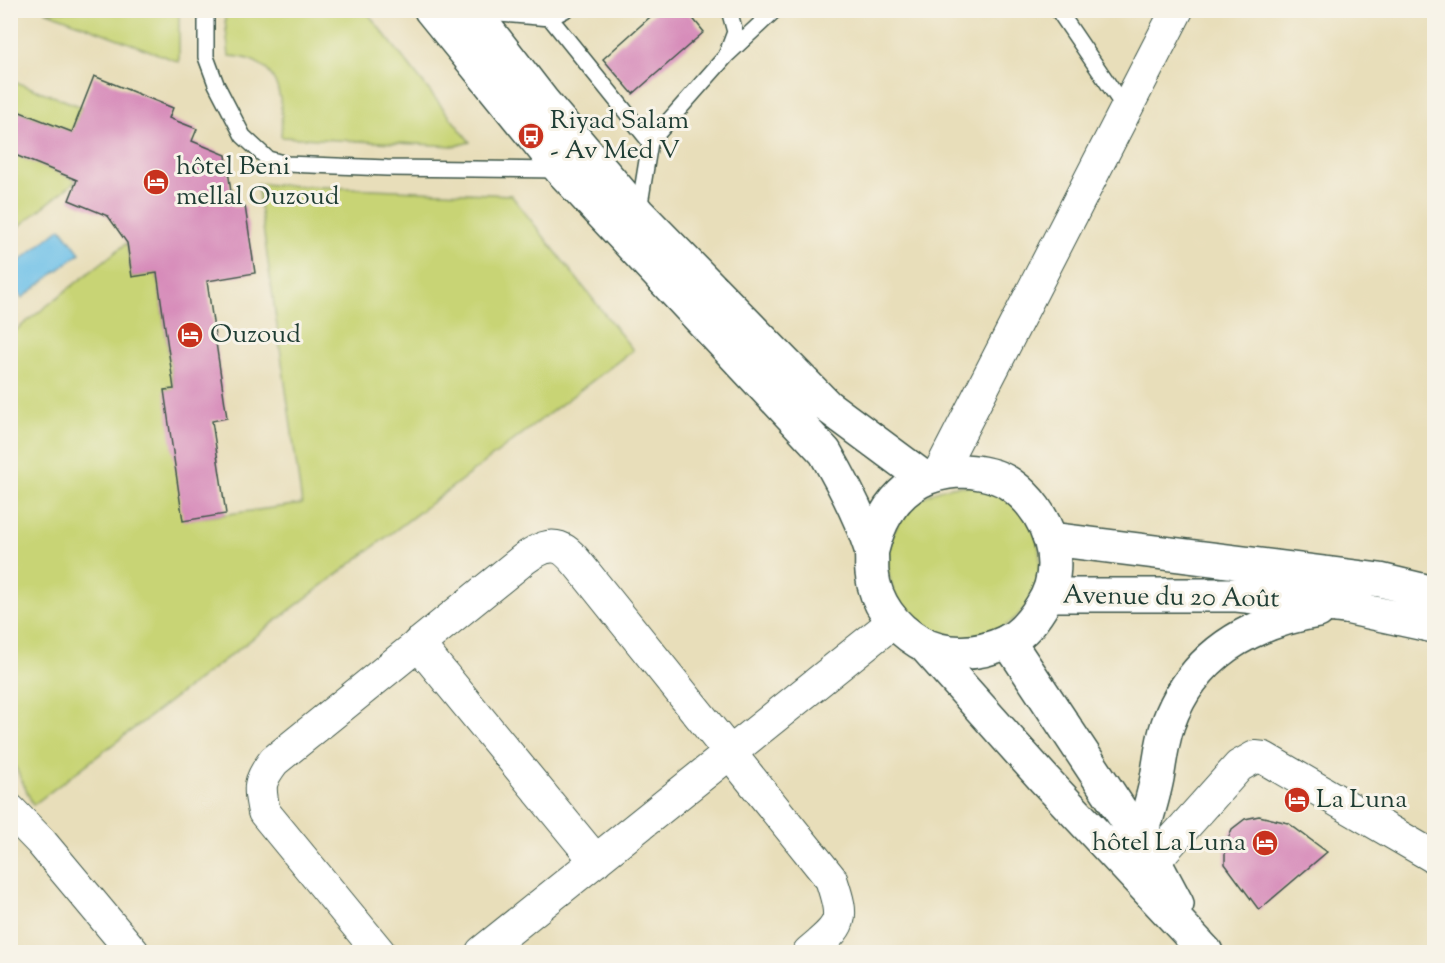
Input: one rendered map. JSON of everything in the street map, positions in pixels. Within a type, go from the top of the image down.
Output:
[{"type":"main road","points":[[431,10],[561,170],[825,452],[849,491],[872,550]]},
{"type":"main road","points":[[473,11],[544,103],[638,213],[827,406],[932,475]]},
{"type":"main road","points":[[925,646],[962,653],[981,651],[1008,641],[1032,621],[1049,595],[1054,558],[1051,539],[1035,506],[1009,482],[975,471],[932,475],[904,490],[889,507],[877,528],[872,550],[872,575],[879,600],[893,622],[925,646],[1044,779],[1201,946]]},
{"type":"main road","name":"Avenue du 20 Août","points":[[1051,539],[1380,580],[1434,593]]},
{"type":"main road","name":"Avenue du 20 Août","points":[[1049,595],[1237,595],[1346,607],[1434,626]]},
{"type":"main road","points":[[1147,851],[1156,782],[1167,726],[1185,684],[1206,661],[1229,642],[1290,616],[1346,607]]},
{"type":"main road","points":[[1008,641],[1147,851],[1201,946]]},
{"type":"street","points":[[932,475],[1177,10]]},
{"type":"street","points":[[379,952],[264,812],[259,790],[260,778],[274,761],[524,559],[541,547],[554,545],[566,550],[591,580],[728,754],[831,879],[841,910],[835,931],[809,952]]},
{"type":"street","points":[[482,952],[893,622]]},
{"type":"street","points":[[418,644],[596,861]]},
{"type":"street","points":[[1147,851],[1239,766],[1255,757],[1264,758],[1434,857]]},
{"type":"street","points":[[13,817],[133,952]]},
{"type":"lane","points":[[206,10],[206,57],[216,84],[243,136],[268,159],[286,164],[387,168],[561,170]]},
{"type":"lane","points":[[473,11],[550,18],[565,10]]},
{"type":"lane","points":[[726,56],[735,32],[729,10]]},
{"type":"lane","points":[[638,213],[650,142],[726,56],[775,10]]},
{"type":"lane","points":[[1058,10],[1126,110]]},
{"type":"lane","points":[[550,18],[650,142]]},
{"type":"green space","points":[[45,11],[179,11],[179,62]]},
{"type":"green space","points":[[224,11],[366,11],[470,142],[455,146],[281,137],[281,107],[275,82],[268,71],[259,64],[246,58],[229,56]]},
{"type":"green space","points":[[10,80],[82,107],[72,132],[11,108]]},
{"type":"green space","points":[[11,153],[77,180],[11,233]]},
{"type":"green space","points":[[257,184],[511,195],[633,350],[33,805],[11,757],[11,334],[127,243],[132,277],[157,273],[174,389],[165,390],[184,520],[302,504]]},
{"type":"green space","points":[[964,486],[993,492],[1018,508],[1034,533],[1040,562],[1034,591],[1018,616],[993,632],[964,638],[935,632],[910,616],[894,591],[888,562],[894,533],[910,508],[935,492]]},
{"type":"water","points":[[61,228],[80,253],[22,298],[11,282],[11,268]]},
{"type":"building","points":[[658,10],[686,10],[704,32],[633,94],[603,59]]},
{"type":"building","name":"Ouzoud","points":[[94,76],[173,108],[169,118],[197,129],[192,141],[226,155],[233,207],[245,206],[255,273],[207,281],[227,418],[212,421],[226,514],[183,521],[164,390],[174,389],[157,273],[132,277],[127,243],[108,216],[69,200],[77,180],[10,153],[10,108],[72,132]]},
{"type":"building","points":[[1259,816],[1288,823],[1327,852],[1259,910],[1225,864],[1225,846],[1232,829],[1245,819]]},
{"type":"place","name":"Riyad Salam - Av Med V","points":[[531,136]]},
{"type":"place","name":"hôtel Beni mellal Ouzoud","points":[[156,182]]},
{"type":"place","name":"Ouzoud","points":[[190,335]]},
{"type":"place","name":"La Luna","points":[[1297,800]]},
{"type":"place","name":"hôtel La Luna","points":[[1265,843]]}]
